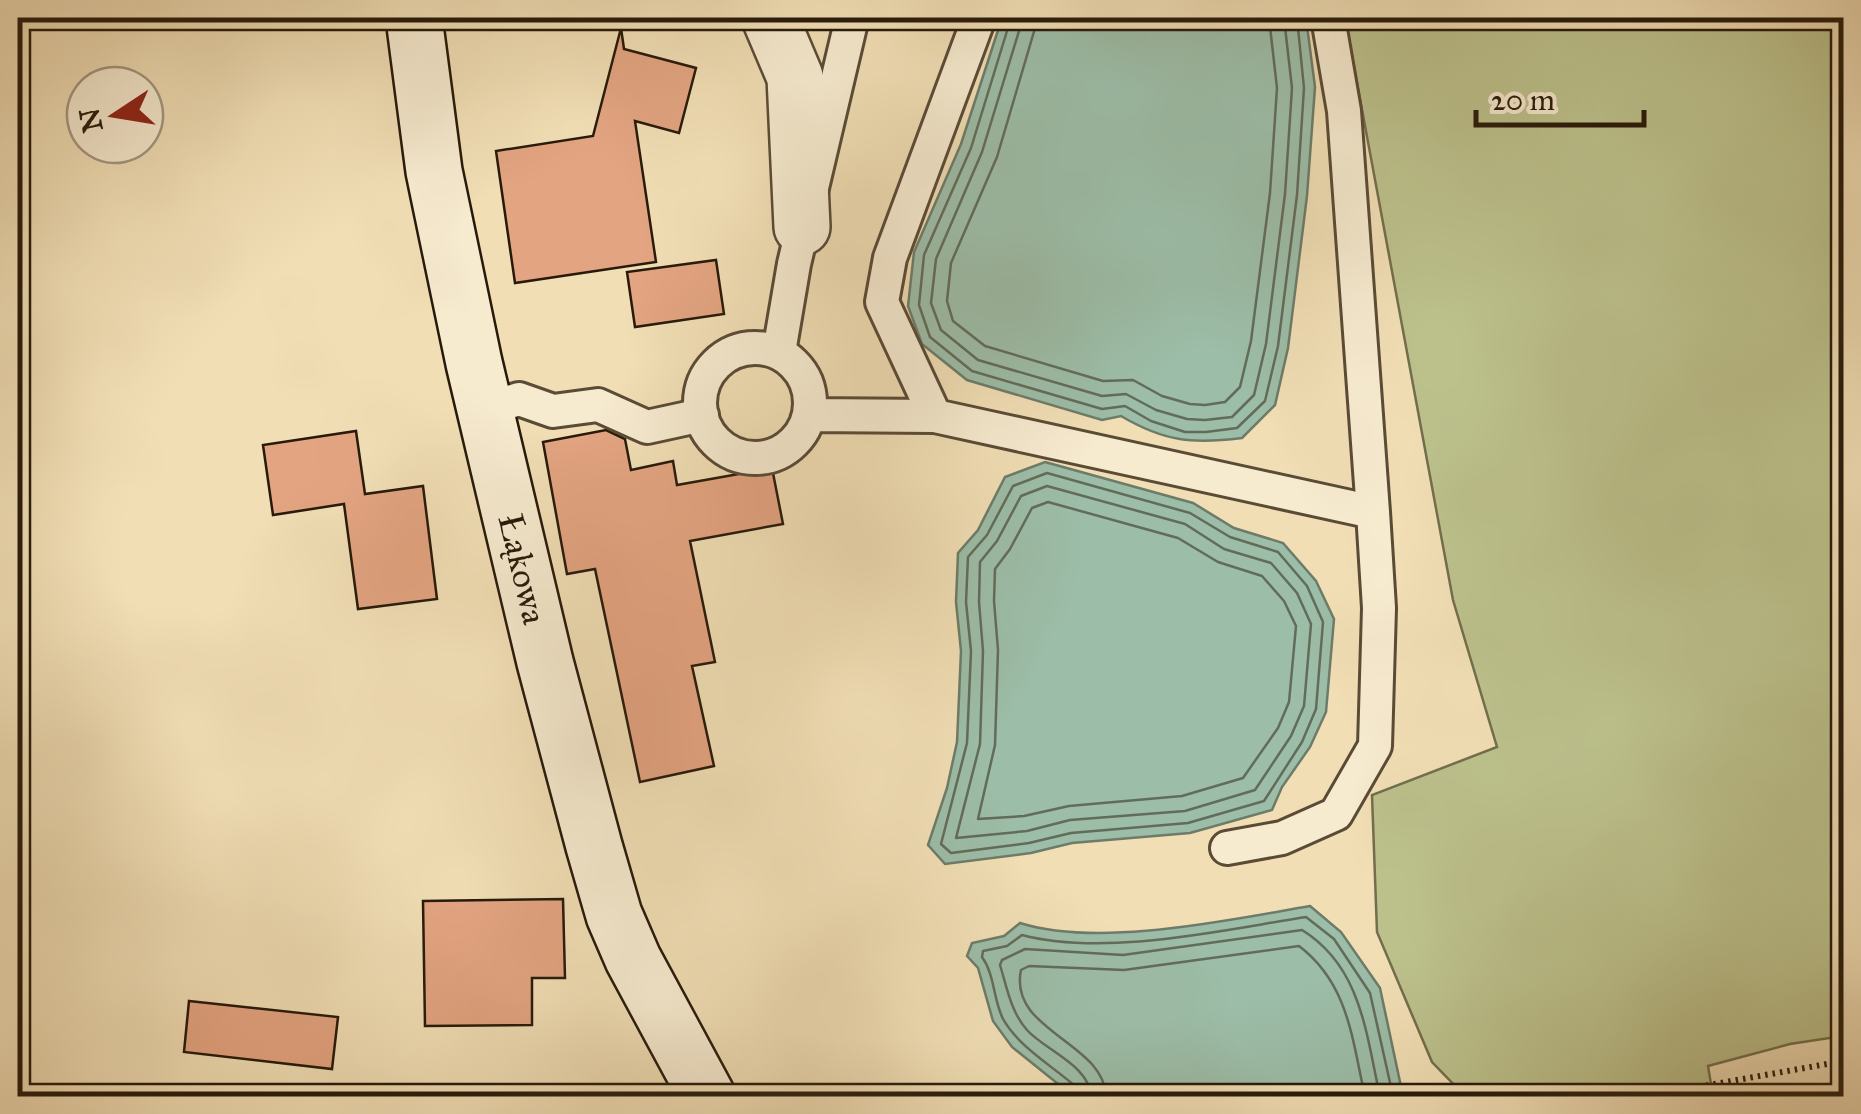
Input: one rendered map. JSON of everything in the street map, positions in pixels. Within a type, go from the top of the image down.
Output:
[{"type":"street","name":"Łąkowa","points":[[414,18],[434,171],[474,362],[545,662],[614,915],[633,959],[707,1096]]},
{"type":"street","points":[[770,18],[795,77],[802,227]]},
{"type":"lane","points":[[780,352],[802,227],[852,18]]},
{"type":"lane","points":[[934,416],[882,302],[890,258],[979,18]]},
{"type":"lane","points":[[1227,848],[1282,838],[1336,814],[1375,746],[1379,608],[1374,512],[1344,110],[1328,18]]},
{"type":"lane","points":[[746,348],[780,352],[802,376],[810,398],[809,415],[799,436],[781,452],[761,458],[741,457],[716,443],[702,414],[702,388],[708,372],[719,361],[746,348]]},
{"type":"lane","points":[[487,410],[519,399],[553,411],[598,405],[647,427],[702,414]]},
{"type":"lane","points":[[809,415],[934,416],[1374,512]]},
{"type":"path","points":[[1647,1096],[1844,1061]]},
{"type":"green space","points":[[1345,18],[1843,18],[1843,1036],[1790,1044],[1708,1066],[1713,1096],[1465,1096],[1432,1062],[1377,932],[1372,795],[1497,747],[1453,600]]},
{"type":"water","points":[[1002,18],[1306,18],[1315,87],[1307,196],[1288,348],[1275,405],[1242,438],[1180,439],[1121,416],[1102,420],[967,380],[922,344],[908,306],[914,252],[961,144]]},
{"type":"water","points":[[1045,462],[1193,503],[1234,528],[1283,543],[1316,581],[1334,619],[1326,712],[1272,810],[1190,833],[1072,843],[1031,853],[945,864],[928,845],[957,742],[961,651],[956,602],[958,553],[978,530],[1005,477]]},
{"type":"water","points":[[1310,906],[1341,932],[1380,988],[1403,1096],[1073,1096],[1012,1047],[993,1021],[978,968],[967,956],[972,943],[1004,936],[1020,923],[1087,933],[1125,932]]},
{"type":"building","points":[[621,28],[624,49],[696,68],[679,133],[635,121],[656,262],[515,283],[496,151],[593,136]]},
{"type":"building","points":[[716,260],[724,314],[635,327],[627,272]]},
{"type":"building","points":[[606,430],[625,439],[631,470],[673,461],[677,485],[772,468],[783,524],[690,541],[715,662],[692,666],[714,766],[640,782],[595,569],[567,574],[543,442]]},
{"type":"building","points":[[356,431],[365,494],[423,486],[437,599],[358,609],[344,504],[273,515],[263,445]]},
{"type":"building","points":[[563,899],[565,978],[532,978],[532,1025],[425,1026],[423,901]]},
{"type":"building","points":[[189,1001],[338,1017],[332,1069],[184,1052]]}]
